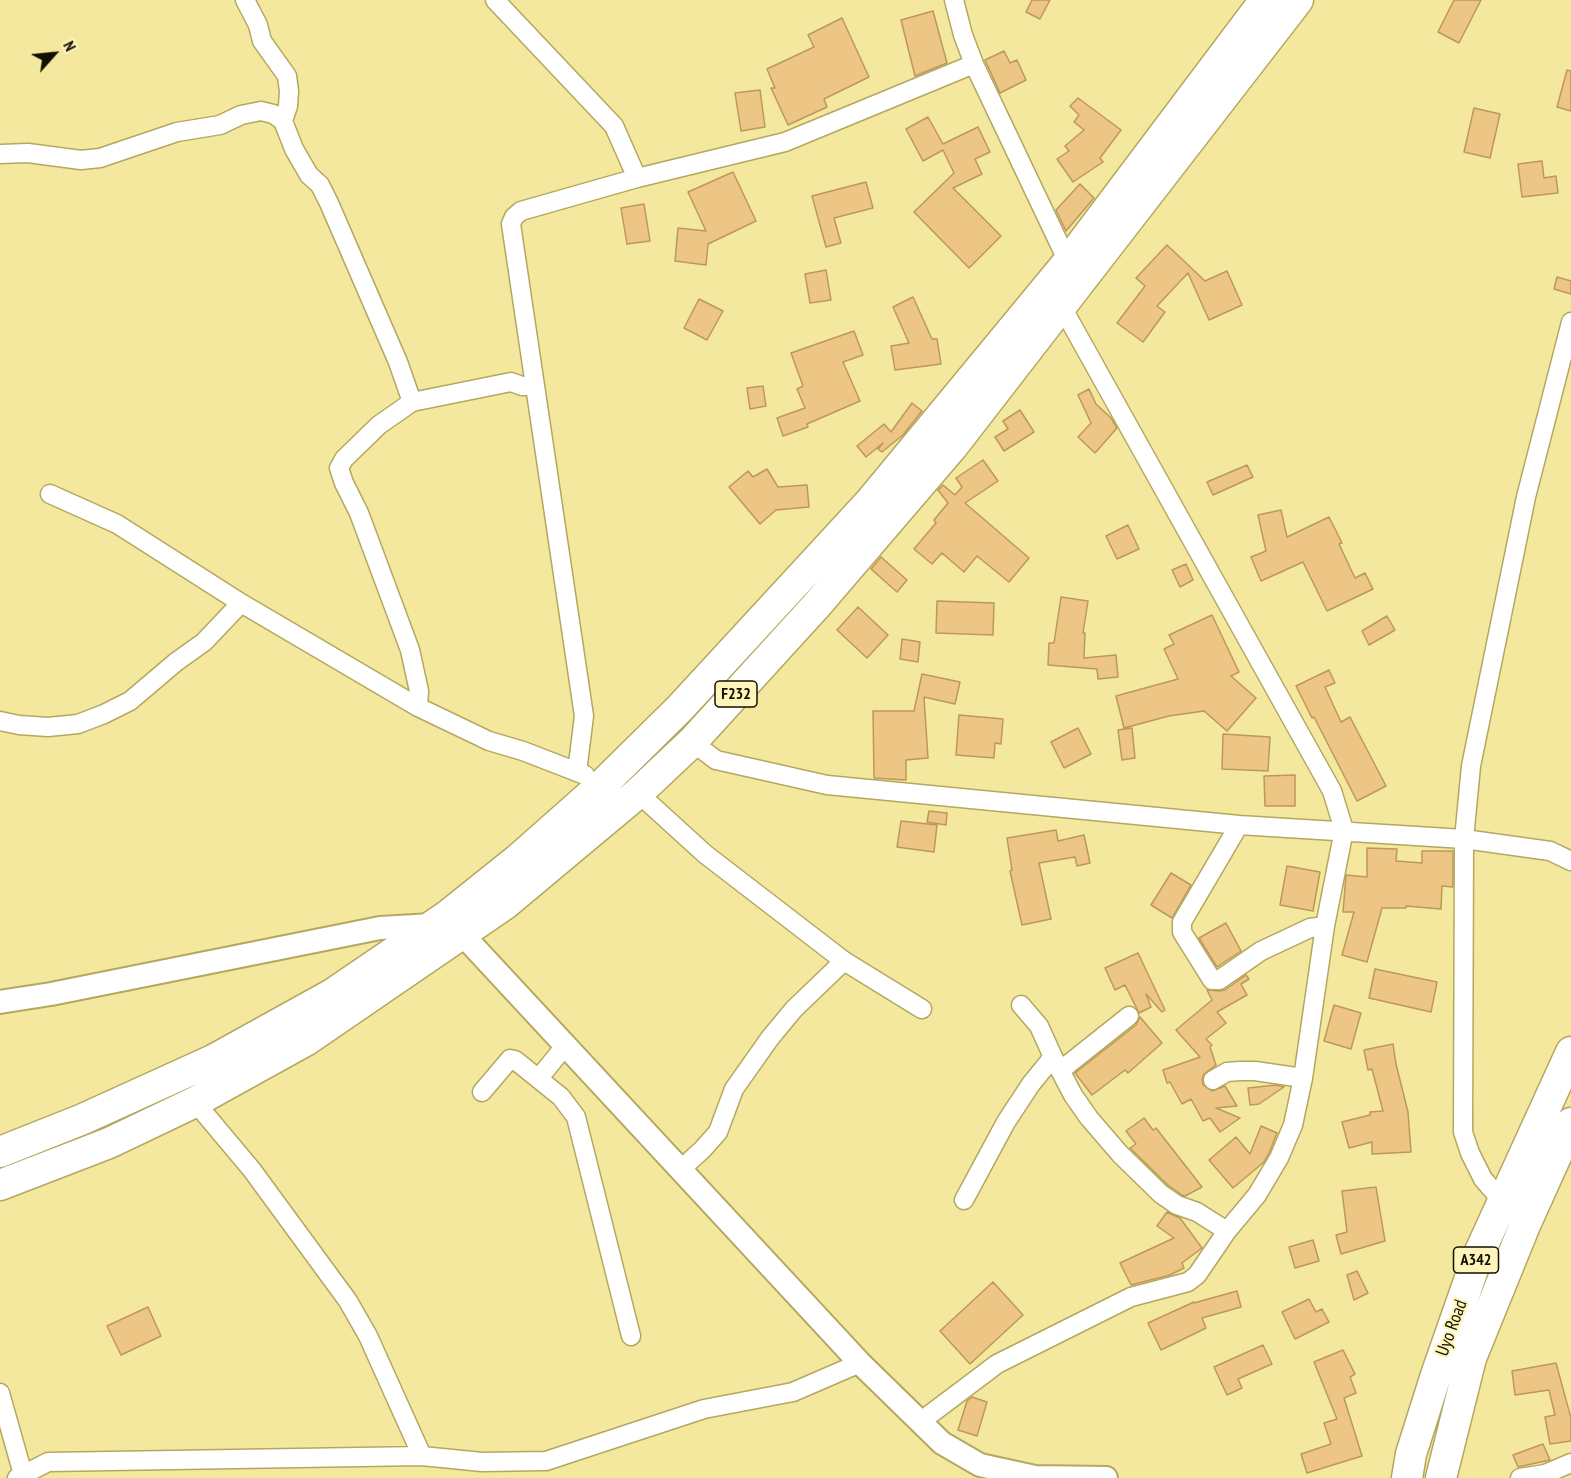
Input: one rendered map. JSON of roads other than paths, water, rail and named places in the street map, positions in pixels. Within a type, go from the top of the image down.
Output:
[{"type":"highway","name":"F232","points":[[0,1152],[83,1119],[213,1060],[334,993],[432,926],[518,860],[604,783],[680,708],[869,503],[1068,262],[1265,0]]},
{"type":"highway","name":"F232","points":[[0,1185],[109,1143],[195,1102],[307,1040],[504,905],[638,793],[692,742],[816,606],[945,455],[1298,0]]},
{"type":"highway","name":"Uyo Road","points":[[1407,1478],[1411,1454],[1436,1375],[1477,1258],[1571,1052]]},
{"type":"highway","name":"Uyo Road","points":[[1441,1478],[1471,1358],[1525,1225],[1571,1123]]},
{"type":"street","points":[[245,0],[258,25],[262,41],[287,76],[288,106],[283,121]]},
{"type":"street","points":[[495,0],[614,126],[637,178]]},
{"type":"street","points":[[954,0],[963,35],[974,64],[1068,262]]},
{"type":"street","points":[[577,772],[584,716],[511,224],[514,217],[521,211],[637,178],[785,142],[974,64]]},
{"type":"street","points":[[0,154],[28,153],[81,160],[100,158],[177,132],[220,125],[242,115],[261,111],[273,114],[283,121],[294,149],[309,174],[320,184],[329,202],[398,362],[412,402]]},
{"type":"street","points":[[920,1422],[997,1364],[1131,1297],[1188,1282],[1197,1275],[1227,1231],[1257,1195],[1279,1158],[1293,1125],[1303,1078],[1325,926],[1344,830],[1332,791],[1062,307]]},
{"type":"street","points":[[1503,1202],[1484,1179],[1470,1153],[1463,1132],[1464,839],[1472,766],[1526,497],[1571,322]]},
{"type":"street","points":[[418,707],[419,691],[410,650],[359,513],[339,468],[344,459],[379,425],[412,402],[512,382],[522,386],[535,386]]},
{"type":"street","points":[[50,494],[117,524],[241,603],[418,707],[489,741],[524,751],[604,783]]},
{"type":"street","points":[[0,721],[48,727],[78,724],[104,714],[130,701],[176,662],[204,642],[241,603]]},
{"type":"street","points":[[692,742],[716,760],[827,786],[1239,825],[1464,839],[1550,851],[1571,861]]},
{"type":"street","points":[[638,793],[705,854],[844,961],[922,1009]]},
{"type":"street","points":[[1239,825],[1182,922],[1182,932],[1212,980],[1219,980],[1261,951],[1310,928],[1325,926]]},
{"type":"street","points":[[1550,851],[1571,844]]},
{"type":"street","points":[[0,1002],[51,994],[380,928],[432,926],[462,934],[860,1363],[942,1443],[980,1465],[1034,1478],[1106,1478]]},
{"type":"street","points":[[681,1169],[718,1132],[734,1089],[770,1038],[795,1009],[844,961]]},
{"type":"street","points":[[1021,1005],[1039,1026],[1073,1095],[1089,1118],[1120,1154],[1161,1194],[1177,1205],[1197,1212],[1227,1231]]},
{"type":"street","points":[[964,1200],[1006,1122],[1031,1084],[1129,1016]]},
{"type":"street","points":[[539,1078],[565,1046]]},
{"type":"street","points":[[482,1092],[510,1059],[515,1060],[561,1097],[576,1117],[631,1336]]},
{"type":"street","points":[[1213,1080],[1227,1072],[1240,1071],[1303,1078]]},
{"type":"street","points":[[195,1102],[252,1170],[348,1301],[368,1336],[422,1456]]},
{"type":"street","points":[[0,1393],[22,1477],[48,1462],[422,1456],[482,1461],[546,1461],[704,1408],[793,1392],[860,1363]]},
{"type":"street","points":[[1520,1478],[1545,1474],[1571,1462]]}]
